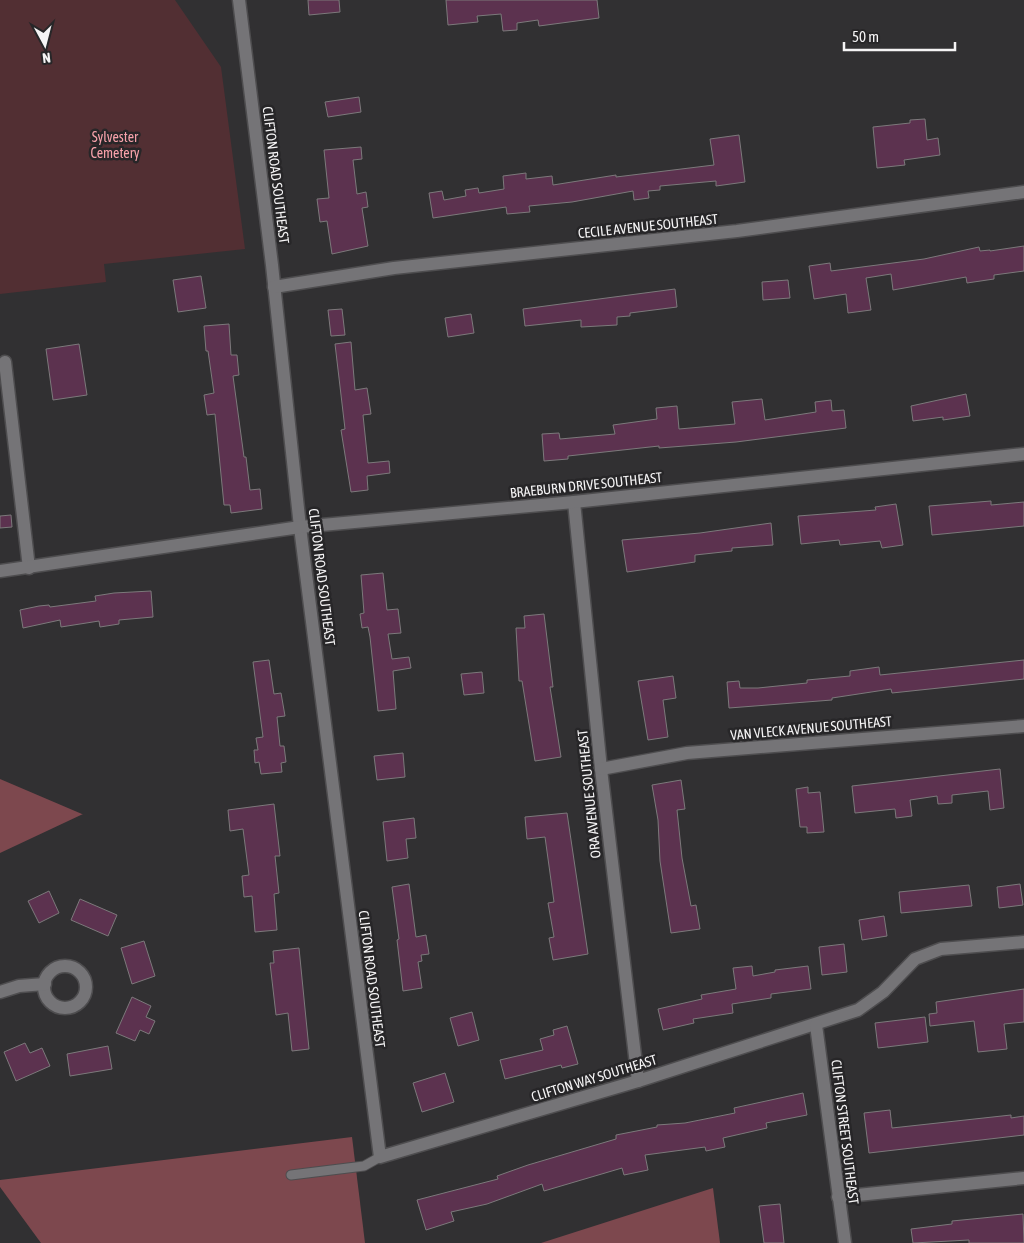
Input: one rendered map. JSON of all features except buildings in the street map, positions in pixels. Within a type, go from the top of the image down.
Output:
[{"type":"street","name":"CLIFTON ROAD SOUTHEAST","points":[[239,0],[274,287],[300,528],[380,1157]]},
{"type":"street","name":"CECILE AVENUE SOUTHEAST","points":[[274,287],[394,268],[737,231],[1024,192]]},
{"type":"street","points":[[5,362],[29,568]]},
{"type":"street","name":"BRAEBURN DRIVE SOUTHEAST","points":[[0,571],[300,528],[574,502],[1024,454]]},
{"type":"street","name":"ORA AVENUE SOUTHEAST","points":[[574,502],[601,769],[638,1081]]},
{"type":"street","name":"VAN VLECK AVENUE SOUTHEAST","points":[[601,769],[688,753],[1024,726]]},
{"type":"street","name":"CLIFTON WAY SOUTHEAST","points":[[380,1157],[638,1081],[858,1010],[883,992],[915,959],[941,949],[1024,942]]},
{"type":"street","points":[[0,992],[19,986],[45,984]]},
{"type":"street","name":"CLIFTON STREET SOUTHEAST","points":[[816,1025],[845,1243]]},
{"type":"street","points":[[838,1196],[1024,1178]]},
{"type":"lane","points":[[291,1175],[364,1166],[380,1157]]},
{"type":"green space","name":"Sylvester Cemetery","points":[[0,0],[175,0],[221,67],[245,249],[104,264],[106,282],[0,294]]},
{"type":"shaded area","points":[[0,779],[82,814],[83,814],[0,853]]},
{"type":"shaded area","points":[[352,1137],[365,1243],[41,1243],[0,1187],[0,1180]]},
{"type":"shaded area","points":[[713,1188],[720,1243],[541,1243]]}]
